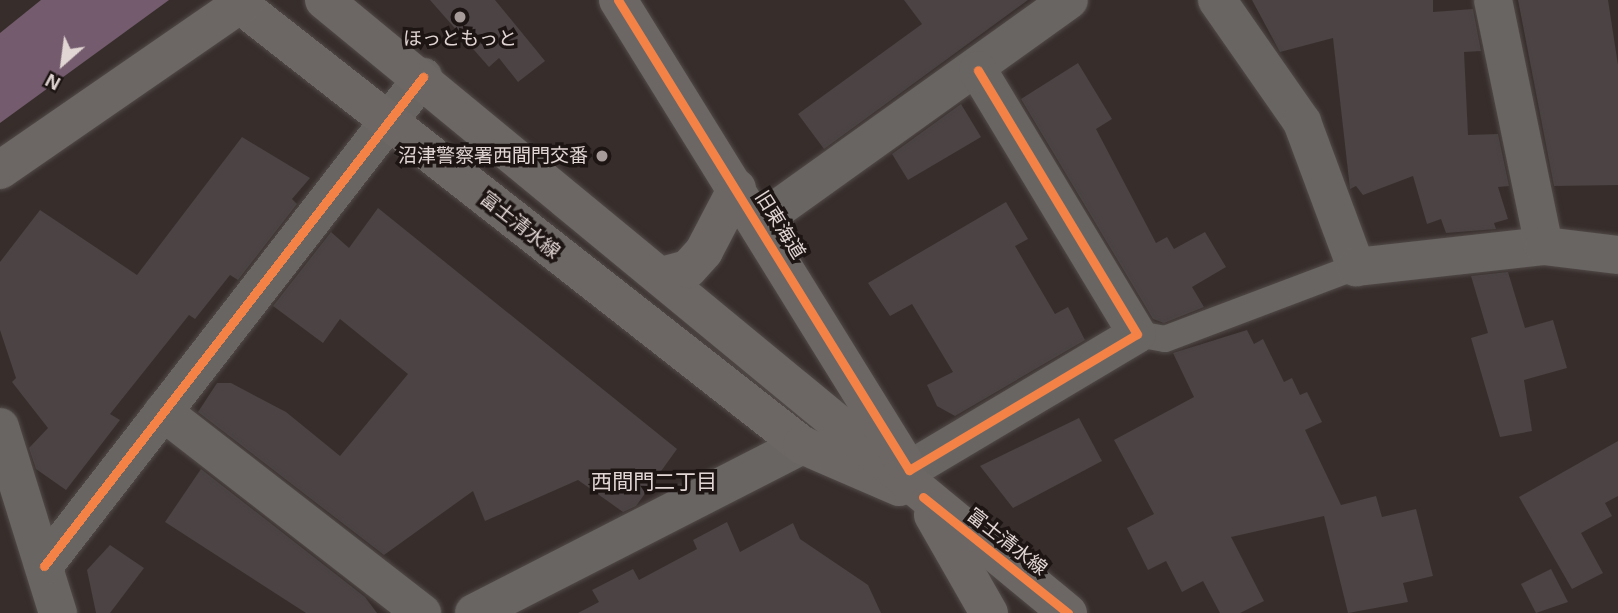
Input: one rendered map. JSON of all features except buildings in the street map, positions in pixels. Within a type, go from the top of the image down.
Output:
[{"type":"main road","name":"富士清水線","points":[[324,0],[423,77],[834,414],[1068,613]]},
{"type":"main road","name":"旧東海道","points":[[618,0],[759,222],[916,484],[989,613]]},
{"type":"main road","name":"富士清水線","points":[[240,2],[387,121],[802,446],[916,484]]},
{"type":"main road","points":[[0,170],[240,2]]},
{"type":"main road","points":[[665,275],[688,268],[704,251],[737,188]]},
{"type":"street","points":[[759,222],[978,70],[1069,0]]},
{"type":"street","points":[[1217,0],[1302,122],[1356,267],[1544,246],[1618,254]]},
{"type":"street","points":[[1493,0],[1544,246]]},
{"type":"street","points":[[916,484],[1137,334],[978,70]]},
{"type":"street","points":[[44,566],[423,77]]},
{"type":"street","points":[[163,412],[422,613]]},
{"type":"street","points":[[0,427],[58,613]]},
{"type":"street","points":[[492,609],[802,446]]},
{"type":"lane","points":[[1137,334],[1165,339],[1356,267]]},
{"type":"shaded area","points":[[41,0],[169,0],[0,123],[0,33]]},
{"type":"cycle path","points":[[618,0],[909,470],[1137,334],[978,70]]},
{"type":"cycle path","points":[[44,566],[423,77]]},
{"type":"cycle path","points":[[923,497],[1068,613]]},
{"type":"place","name":"ほっともっと","points":[[460,17]]},
{"type":"place","name":"沼津警察署西間門交番","points":[[602,156]]},
{"type":"district","name":"西間門二丁目","points":[[654,482]]}]
